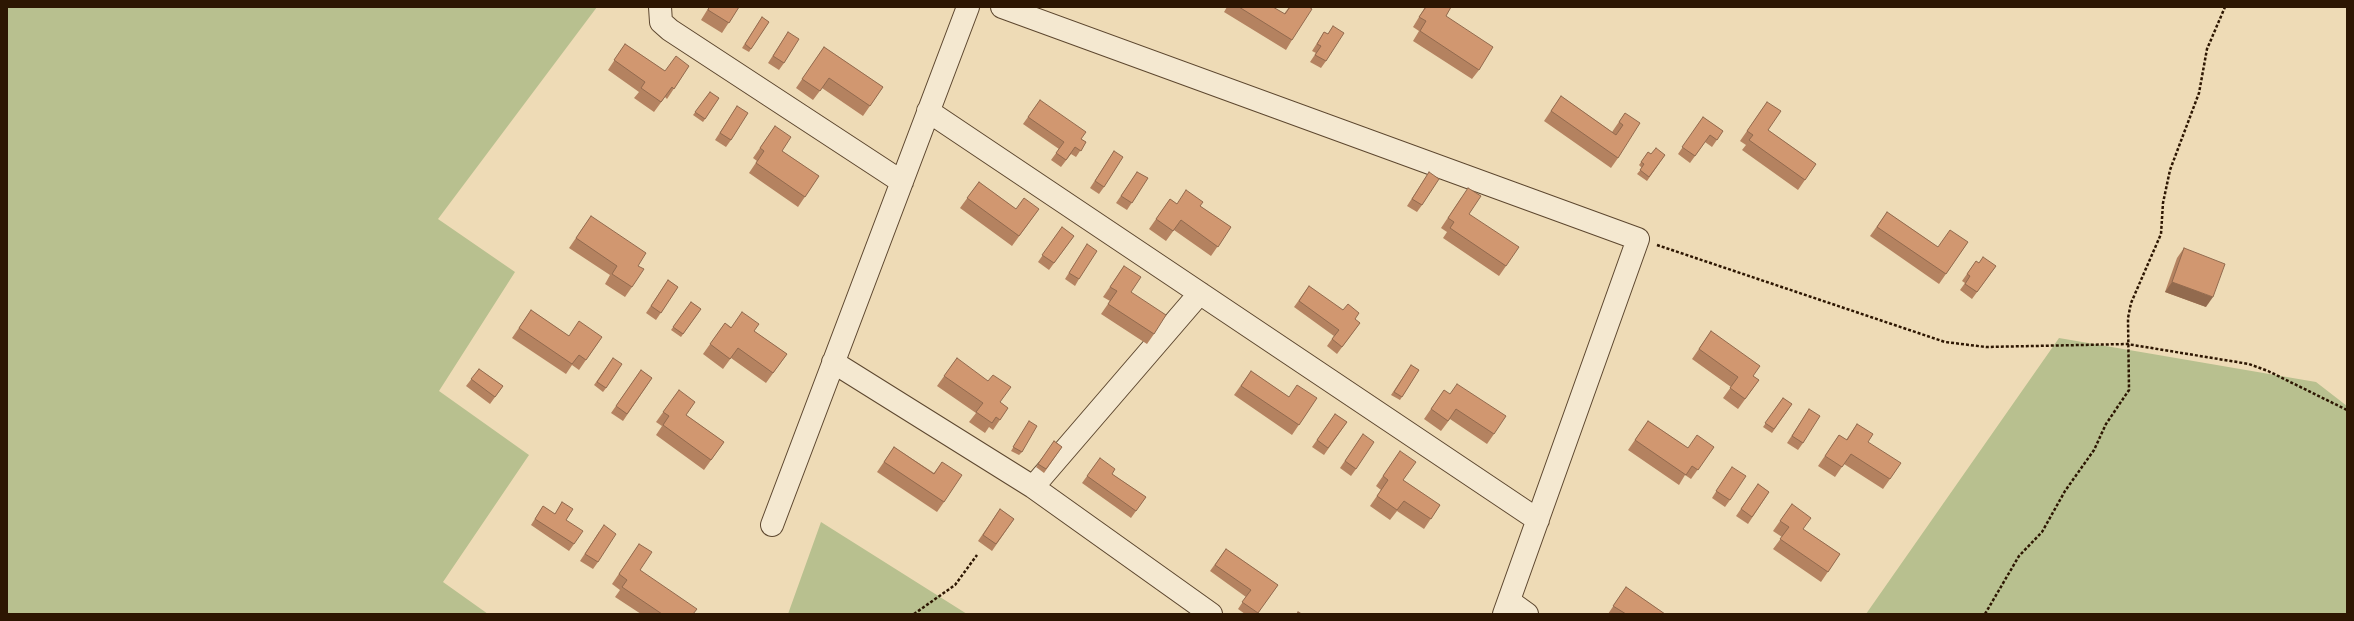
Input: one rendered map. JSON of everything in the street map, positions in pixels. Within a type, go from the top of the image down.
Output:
[{"type":"street","points":[[660,7],[661,22],[670,30],[902,182]]},
{"type":"street","points":[[772,525],[968,7]]},
{"type":"street","points":[[1002,7],[1638,239],[1507,608],[1527,614]]},
{"type":"street","points":[[928,112],[1538,520]]},
{"type":"street","points":[[1033,487],[1200,293]]},
{"type":"street","points":[[833,362],[1033,487],[1211,614]]},
{"type":"path","points":[[1985,614],[2019,556],[2042,532],[2065,490],[2094,450],[2106,424],[2129,390],[2130,344],[2128,318],[2131,303],[2161,234],[2163,203],[2170,170],[2199,93],[2207,49],[2225,7]]},
{"type":"path","points":[[1638,239],[1945,342],[1986,347],[2130,344],[2249,364],[2268,371],[2347,410]]},
{"type":"path","points":[[914,614],[955,585],[977,556]]},
{"type":"green space","points":[[7,7],[597,7],[438,219],[515,272],[439,391],[529,455],[443,582],[488,614],[7,614]]},
{"type":"green space","points":[[2059,338],[2316,382],[2347,406],[2347,614],[1866,614]]},
{"type":"green space","points":[[821,522],[967,614],[788,614]]},
{"type":"building","points":[[709,7],[739,7],[729,23],[708,10]]},
{"type":"building","points":[[1239,7],[1273,7],[1285,14],[1290,7],[1309,7],[1312,9],[1292,40]]},
{"type":"building","points":[[1426,7],[1451,7],[1446,16],[1493,47],[1479,70],[1420,31],[1426,21],[1419,17]]},
{"type":"building","points":[[762,17],[769,22],[751,49],[745,44]]},
{"type":"building","points":[[1333,26],[1344,33],[1326,61],[1315,55],[1321,46],[1317,44],[1324,32],[1328,34]]},
{"type":"building","points":[[788,32],[799,39],[784,63],[773,56]]},
{"type":"building","points":[[625,44],[665,71],[676,56],[689,66],[674,89],[672,87],[661,102],[641,88],[645,82],[614,60]]},
{"type":"building","points":[[824,47],[883,87],[870,106],[829,78],[820,91],[802,79]]},
{"type":"building","points":[[710,92],[719,98],[705,119],[695,112]]},
{"type":"building","points":[[1561,96],[1616,135],[1623,125],[1619,122],[1625,113],[1640,123],[1618,158],[1551,111]]},
{"type":"building","points":[[1040,100],[1086,132],[1081,139],[1086,142],[1081,151],[1075,147],[1066,160],[1056,153],[1064,142],[1028,117]]},
{"type":"building","points":[[1767,102],[1781,111],[1768,130],[1816,164],[1805,180],[1749,140],[1753,135],[1747,131]]},
{"type":"building","points":[[737,106],[748,113],[731,140],[720,133]]},
{"type":"building","points":[[1703,117],[1723,131],[1717,140],[1710,135],[1695,156],[1682,147]]},
{"type":"building","points":[[775,126],[791,137],[782,151],[819,176],[805,197],[756,163],[764,151],[760,148]]},
{"type":"building","points":[[1656,148],[1665,155],[1649,177],[1640,170],[1644,164],[1641,162],[1648,152],[1651,154]]},
{"type":"building","points":[[1114,151],[1123,157],[1104,187],[1095,181]]},
{"type":"building","points":[[1137,172],[1148,178],[1132,203],[1121,196]]},
{"type":"building","points":[[1429,172],[1439,179],[1422,205],[1412,199]]},
{"type":"building","points":[[979,182],[1016,209],[1024,198],[1039,209],[1019,236],[967,198]]},
{"type":"building","points":[[1468,188],[1481,196],[1469,214],[1519,247],[1506,266],[1450,228],[1454,222],[1448,218]]},
{"type":"building","points":[[1186,190],[1203,202],[1200,206],[1231,227],[1218,247],[1181,220],[1173,231],[1156,219],[1170,199],[1177,204]]},
{"type":"building","points":[[1887,212],[1938,247],[1950,230],[1968,242],[1946,274],[1877,227]]},
{"type":"building","points":[[591,216],[646,253],[638,266],[644,269],[632,287],[612,274],[617,266],[576,238]]},
{"type":"building","points":[[1062,227],[1074,236],[1054,263],[1042,255]]},
{"type":"building","points":[[1087,244],[1097,251],[1079,279],[1069,273]]},
{"type":"building","points":[[2184,248],[2225,264],[2213,297],[2172,282]]},
{"type":"building","points":[[1983,257],[1996,266],[1977,292],[1965,284],[1970,276],[1967,274],[1976,261],[1979,263]]},
{"type":"building","points":[[1124,266],[1141,277],[1131,292],[1166,315],[1154,334],[1108,304],[1117,291],[1110,287]]},
{"type":"building","points":[[668,280],[678,287],[661,313],[651,306]]},
{"type":"building","points":[[1309,286],[1343,310],[1348,304],[1359,313],[1355,319],[1360,323],[1342,347],[1332,339],[1339,330],[1299,301]]},
{"type":"building","points":[[691,302],[701,309],[683,334],[673,327]]},
{"type":"building","points":[[531,310],[569,336],[579,321],[602,337],[586,360],[579,355],[572,364],[519,328]]},
{"type":"building","points":[[742,312],[759,324],[754,331],[787,354],[773,373],[738,348],[730,359],[710,344],[725,323],[731,328]]},
{"type":"building","points":[[1711,331],[1760,366],[1753,376],[1759,380],[1745,399],[1730,388],[1738,377],[1699,349]]},
{"type":"building","points":[[613,358],[622,364],[606,388],[597,382]]},
{"type":"building","points":[[957,358],[988,381],[993,375],[1011,387],[1000,402],[1008,408],[1000,420],[996,417],[992,423],[976,412],[983,403],[944,376]]},
{"type":"building","points":[[1411,365],[1419,370],[1402,397],[1394,392]]},
{"type":"building","points":[[479,369],[503,386],[495,397],[471,379]]},
{"type":"building","points":[[641,370],[652,378],[627,414],[616,406]]},
{"type":"building","points":[[1251,371],[1289,397],[1297,385],[1317,398],[1299,425],[1241,386]]},
{"type":"building","points":[[1457,384],[1506,416],[1494,434],[1456,409],[1448,421],[1431,409],[1444,390],[1450,394]]},
{"type":"building","points":[[679,390],[695,402],[686,415],[724,442],[711,460],[663,425],[669,416],[663,412]]},
{"type":"building","points":[[1783,398],[1792,404],[1774,429],[1765,423]]},
{"type":"building","points":[[1809,409],[1820,416],[1803,443],[1792,436]]},
{"type":"building","points":[[1335,414],[1347,422],[1328,448],[1317,440]]},
{"type":"building","points":[[1029,421],[1037,426],[1022,452],[1013,447]]},
{"type":"building","points":[[1648,421],[1688,448],[1697,435],[1714,447],[1698,470],[1692,466],[1686,475],[1635,440]]},
{"type":"building","points":[[1857,424],[1873,434],[1868,442],[1901,463],[1890,479],[1851,454],[1842,467],[1825,456],[1839,435],[1847,440]]},
{"type":"building","points":[[1363,434],[1374,442],[1356,469],[1345,461]]},
{"type":"building","points":[[1054,441],[1062,447],[1046,469],[1038,464]]},
{"type":"building","points":[[894,447],[934,474],[942,462],[962,475],[944,502],[884,462]]},
{"type":"building","points":[[1400,451],[1416,462],[1403,480],[1440,505],[1431,519],[1404,501],[1397,510],[1377,496],[1388,480],[1383,476]]},
{"type":"building","points":[[1100,458],[1115,469],[1112,474],[1146,497],[1136,511],[1087,476]]},
{"type":"building","points":[[1732,467],[1746,476],[1730,500],[1716,491]]},
{"type":"building","points":[[1758,484],[1769,492],[1752,517],[1741,509]]},
{"type":"building","points":[[562,502],[573,509],[566,520],[583,531],[574,544],[535,519],[543,506],[555,514]]},
{"type":"building","points":[[1792,504],[1811,518],[1803,529],[1840,554],[1828,572],[1780,539],[1789,527],[1780,521]]},
{"type":"building","points":[[1000,509],[1014,519],[996,544],[983,535]]},
{"type":"building","points":[[604,525],[616,534],[598,562],[585,554]]},
{"type":"building","points":[[639,544],[652,552],[640,570],[697,609],[693,614],[662,614],[622,587],[627,580],[619,574]]},
{"type":"building","points":[[1226,549],[1278,585],[1258,613],[1242,602],[1251,590],[1215,565]]},
{"type":"building","points":[[1626,587],[1665,614],[1626,614],[1613,606]]}]
